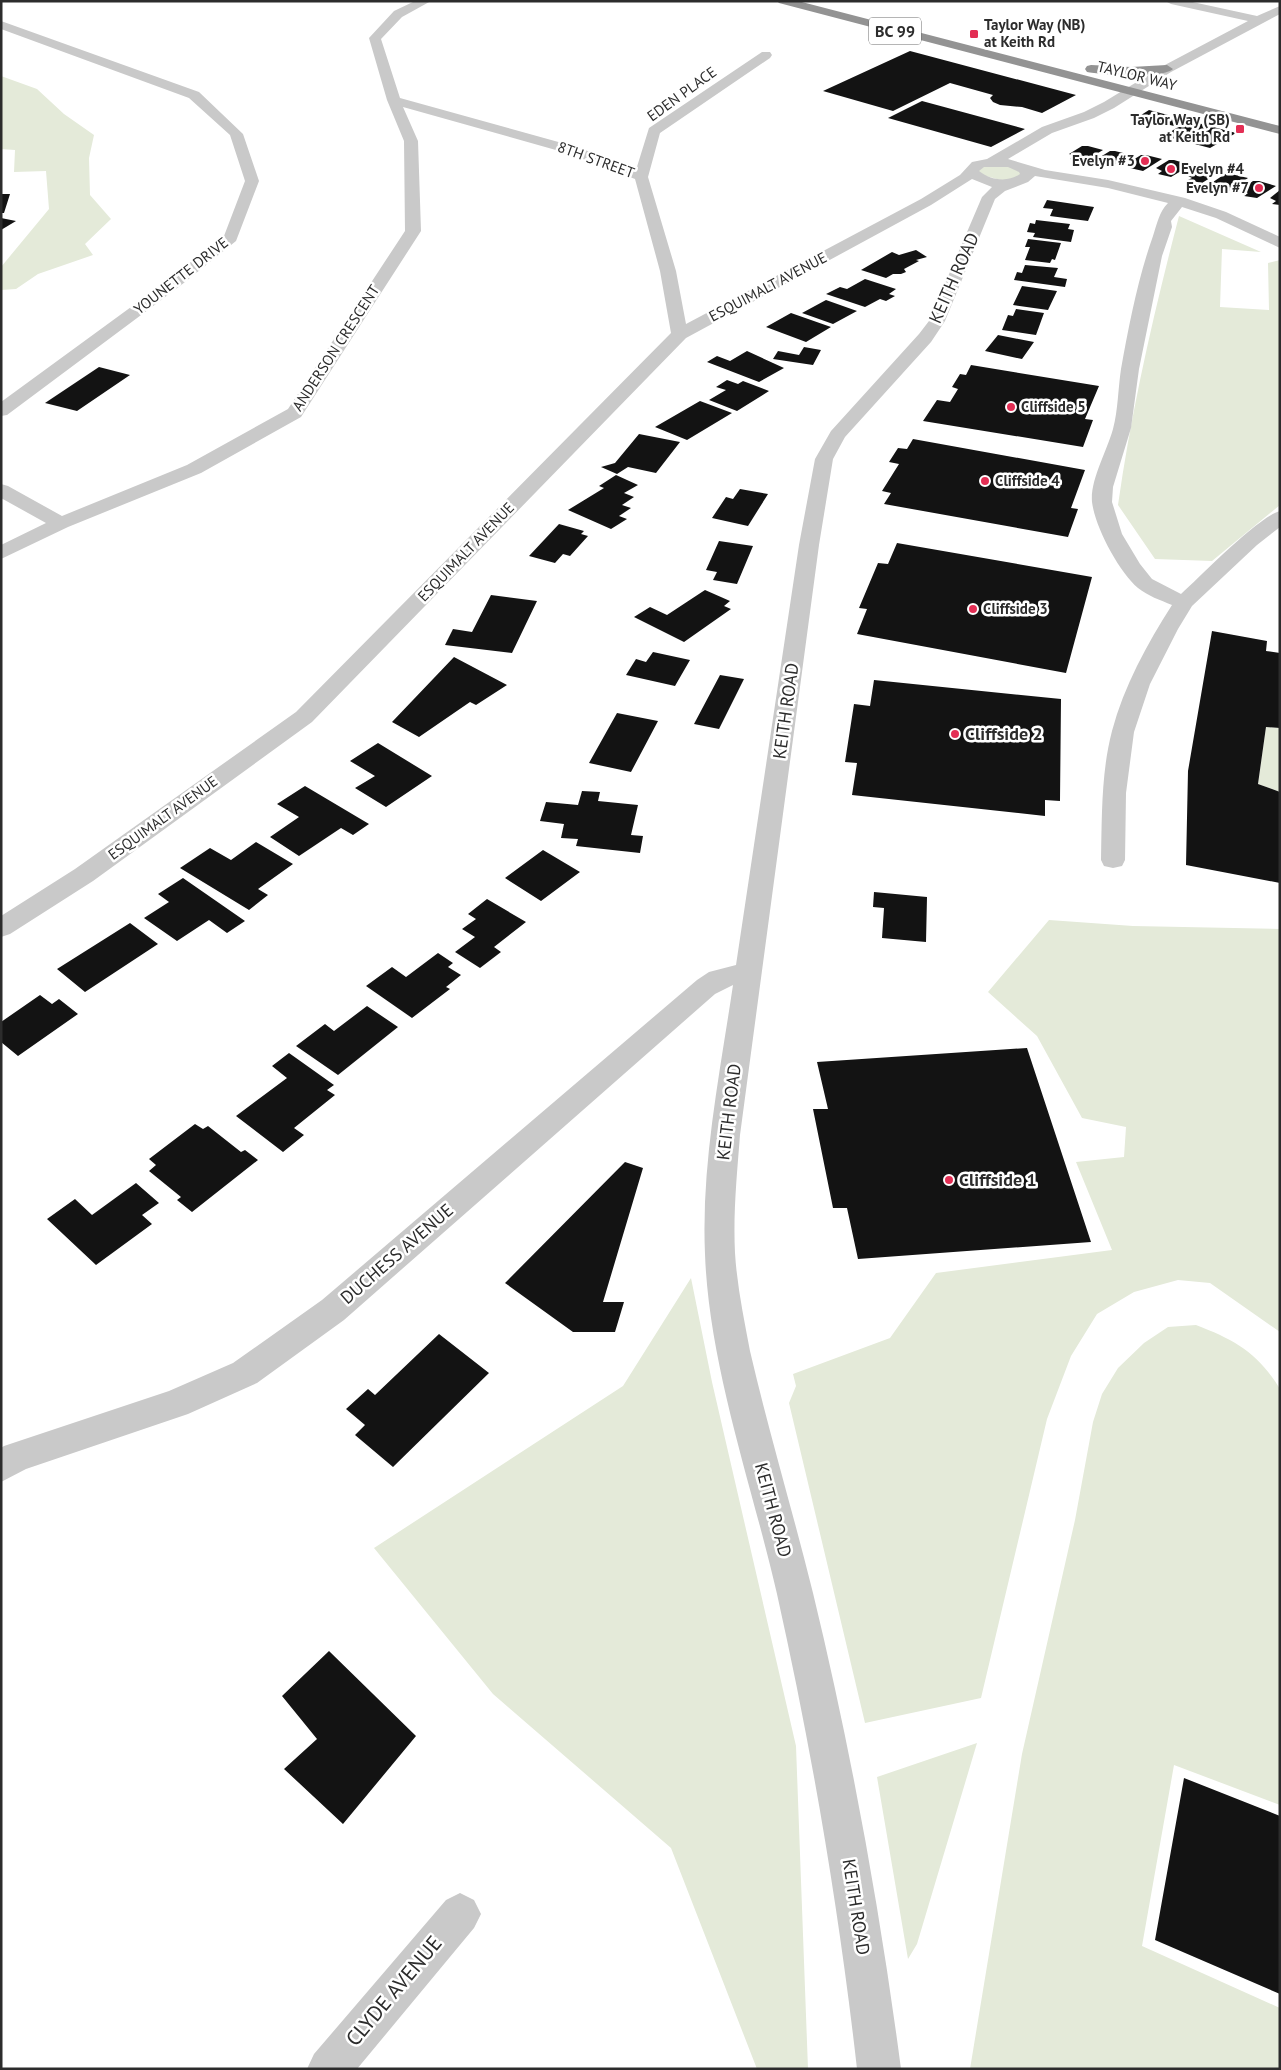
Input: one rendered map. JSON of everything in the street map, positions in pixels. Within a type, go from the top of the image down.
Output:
[{"type":"highway","name":"TAYLOR WAY","points":[[783,1],[1136,88],[1280,120]]},
{"type":"highway","name":"TAYLOR WAY","points":[[811,1],[1075,68],[1280,130]]},
{"type":"highway","points":[[1075,68],[1132,71],[1167,69]]},
{"type":"street","name":"ANDERSON CRESCENT","points":[[1,553],[61,523],[194,469],[296,413],[413,230],[411,141],[394,100],[375,38],[398,14],[425,1]]},
{"type":"street","points":[[1171,1],[1258,20]]},
{"type":"street","points":[[1020,174],[1000,188],[982,182],[976,165],[992,162],[1048,130],[1064,126],[1089,115],[1167,69],[1280,9]]},
{"type":"street","name":"YOUNETTE DRIVE","points":[[1,25],[194,95],[236,134],[252,180],[231,238],[1,412]]},
{"type":"street","name":"EDEN PLACE","points":[[641,177],[654,131],[766,55]]},
{"type":"street","name":"8TH STREET","points":[[394,100],[575,151],[641,177],[668,270],[680,334]]},
{"type":"street","points":[[1020,174],[1017,160],[1059,133],[1064,126]]},
{"type":"street","points":[[992,162],[1020,174],[1121,188],[1180,201],[1221,215],[1279,242]]},
{"type":"street","name":"ESQUIMALT AVENUE","points":[[1,928],[84,875],[304,717],[680,334],[940,194],[982,182]]},
{"type":"street","name":"KEITH ROAD","points":[[879,2069],[857,1904],[830,1757],[795,1592],[736,1365],[721,1268],[720,1210],[725,1136],[808,545],[824,459],[837,435],[925,338],[937,321],[982,182]]},
{"type":"street","points":[[1180,201],[1172,207],[1164,221],[1164,227],[1154,256],[1130,369],[1122,428],[1103,487],[1102,502],[1112,534],[1131,567],[1145,583],[1161,593],[1184,602]]},
{"type":"street","points":[[1,490],[61,523]]},
{"type":"street","points":[[1113,860],[1114,793],[1123,732],[1139,684],[1167,629],[1184,602],[1250,541],[1280,517]]},
{"type":"street","name":"DUCHESS AVENUE","points":[[1,1466],[16,1457],[176,1403],[245,1373],[333,1310],[706,987],[718,979],[748,972]]},
{"type":"street","name":"CLYDE AVENUE","points":[[329,2069],[460,1914]]},
{"type":"green space","points":[[1,76],[37,89],[64,114],[94,135],[89,158],[90,195],[111,219],[85,244],[93,255],[38,274],[16,289],[1,290],[1,267],[49,209],[46,171],[14,172],[15,150],[1,149]]},
{"type":"green space","points":[[1001,163],[1025,174],[1005,181],[978,174],[978,168]]},
{"type":"green space","points":[[1179,216],[1261,252],[1222,249],[1220,307],[1269,310],[1268,263],[1280,260],[1280,505],[1212,561],[1155,559],[1118,505],[1144,360]]},
{"type":"green space","points":[[1266,727],[1280,728],[1280,792],[1258,784]]},
{"type":"green space","points":[[1049,920],[1133,926],[1280,929],[1280,1332],[1210,1283],[1178,1280],[1134,1292],[1097,1314],[1071,1356],[1047,1419],[981,1698],[865,1723],[789,1403],[796,1386],[793,1374],[890,1338],[936,1273],[1112,1250],[1076,1162],[1124,1157],[1126,1127],[1082,1118],[1037,1036],[988,992]]},
{"type":"green space","points":[[691,1278],[712,1382],[796,1746],[808,2069],[757,2069],[671,1848],[493,1694],[374,1548],[623,1386]]},
{"type":"green space","points":[[1196,1325],[1234,1342],[1244,1349],[1263,1366],[1280,1389],[1280,1805],[1174,1765],[1142,1946],[1280,2008],[1280,2069],[970,2069],[1022,1754],[1075,1520],[1093,1422],[1102,1394],[1118,1368],[1144,1343],[1168,1327]]},
{"type":"green space","points":[[977,1743],[917,1944],[908,1959],[877,1777]]},
{"type":"building","points":[[910,51],[1076,95],[1042,113],[1022,107],[1000,105],[993,102],[990,98],[993,95],[950,83],[893,111],[823,91]]},
{"type":"building","points":[[922,101],[1025,129],[991,147],[888,118]]},
{"type":"building","points":[[1149,110],[1236,133],[1210,148],[1164,136],[1178,127],[1138,117]]},
{"type":"building","points":[[1082,146],[1103,150],[1083,162],[1070,159],[1074,156],[1069,154]]},
{"type":"building","points":[[1110,151],[1131,155],[1111,167],[1098,164],[1102,162],[1097,159]]},
{"type":"building","name":"Evelyn #3","points":[[1141,155],[1162,159],[1143,171],[1130,168],[1133,166],[1128,163]]},
{"type":"building","name":"Evelyn #4","points":[[1169,160],[1191,165],[1171,177],[1158,174],[1162,171],[1156,168]]},
{"type":"building","points":[[1199,166],[1221,171],[1202,183],[1188,180],[1192,178],[1186,175]]},
{"type":"building","points":[[1225,174],[1248,178],[1229,191],[1215,188],[1219,185],[1213,182]]},
{"type":"building","name":"Evelyn #7","points":[[1253,181],[1276,186],[1257,198],[1244,196],[1248,193],[1241,190]]},
{"type":"building","points":[[1280,190],[1280,205],[1272,204],[1276,201],[1270,198]]},
{"type":"building","points":[[1,194],[10,194],[4,213],[1,213]]},
{"type":"building","points":[[1047,200],[1094,207],[1088,221],[1050,216],[1053,209],[1043,208]]},
{"type":"building","points":[[1,218],[16,221],[1,230]]},
{"type":"building","points":[[1036,220],[1070,224],[1068,229],[1074,230],[1071,242],[1033,237],[1035,233],[1027,232],[1030,223],[1035,224]]},
{"type":"building","points":[[1028,239],[1061,243],[1055,260],[1052,259],[1050,263],[1025,260],[1030,247],[1025,247]]},
{"type":"building","points":[[916,250],[927,257],[916,260],[919,261],[904,269],[906,272],[901,274],[893,274],[886,278],[861,270],[892,252],[899,255]]},
{"type":"building","points":[[1025,265],[1058,268],[1054,277],[1067,279],[1065,287],[1014,280],[1017,272],[1022,273]]},
{"type":"building","points":[[865,279],[896,289],[889,294],[895,296],[886,301],[880,299],[865,307],[826,294],[840,287],[847,289]]},
{"type":"building","points":[[1022,286],[1057,291],[1048,310],[1013,305]]},
{"type":"building","points":[[826,300],[857,311],[833,324],[802,313]]},
{"type":"building","points":[[1016,309],[1044,313],[1036,335],[1002,330],[1008,315],[1013,316]]},
{"type":"building","points":[[791,313],[831,327],[806,342],[766,327]]},
{"type":"building","points":[[998,335],[1034,342],[1022,359],[985,351]]},
{"type":"building","points":[[804,347],[821,350],[813,365],[773,359],[778,351],[799,355]]},
{"type":"building","points":[[747,351],[784,368],[759,382],[707,362],[717,356],[730,361]]},
{"type":"building","name":"Cliffside 5","points":[[971,365],[1099,386],[1085,419],[1093,420],[1083,447],[923,421],[937,400],[950,402],[958,389],[952,387],[960,374],[966,375]]},
{"type":"building","points":[[99,367],[130,375],[77,411],[45,403]]},
{"type":"building","points":[[727,380],[738,384],[743,381],[769,391],[737,411],[709,400],[726,390],[716,387]]},
{"type":"building","points":[[700,401],[732,413],[687,440],[655,427]]},
{"type":"building","points":[[639,434],[680,442],[656,473],[628,467],[617,474],[601,467],[615,463]]},
{"type":"building","name":"Cliffside 4","points":[[913,439],[1085,470],[1071,508],[1078,509],[1068,537],[884,504],[891,493],[882,491],[899,464],[889,462],[898,448],[907,449]]},
{"type":"building","points":[[616,475],[638,485],[624,493],[634,497],[622,505],[631,508],[619,516],[627,519],[611,529],[568,510],[604,488],[599,486]]},
{"type":"building","points":[[740,489],[768,494],[748,526],[712,518],[726,497],[733,499]]},
{"type":"building","points":[[559,524],[584,531],[581,534],[588,536],[570,556],[563,554],[555,563],[529,556]]},
{"type":"building","points":[[719,541],[753,546],[737,584],[713,580],[717,572],[706,570]]},
{"type":"building","name":"Cliffside 3","points":[[897,543],[1092,577],[1066,673],[857,634],[867,609],[859,608],[878,563],[888,564]]},
{"type":"building","points":[[705,590],[730,601],[724,606],[731,609],[684,642],[634,617],[650,607],[667,615]]},
{"type":"building","points":[[491,595],[537,601],[512,653],[445,645],[453,629],[472,632]]},
{"type":"building","points":[[1212,631],[1267,641],[1266,651],[1280,653],[1280,728],[1266,727],[1258,784],[1280,792],[1280,883],[1186,865],[1188,771]]},
{"type":"building","points":[[653,652],[690,660],[675,686],[626,675],[636,659],[646,662]]},
{"type":"building","points":[[454,657],[507,685],[476,705],[470,702],[419,737],[392,722]]},
{"type":"building","points":[[720,675],[744,679],[719,729],[694,724]]},
{"type":"building","name":"Cliffside 2","points":[[874,680],[1061,699],[1060,801],[1045,800],[1045,816],[852,795],[857,763],[845,762],[854,704],[870,706]]},
{"type":"building","points":[[617,713],[658,721],[631,772],[589,763]]},
{"type":"building","points":[[378,743],[432,776],[386,807],[355,788],[375,776],[350,761]]},
{"type":"building","points":[[305,786],[369,824],[353,835],[341,828],[299,856],[270,837],[299,817],[277,804]]},
{"type":"building","points":[[582,791],[600,792],[598,801],[638,805],[631,835],[643,836],[640,853],[576,846],[578,839],[561,838],[564,824],[540,821],[546,802],[578,805]]},
{"type":"building","points":[[256,842],[293,864],[258,889],[268,895],[249,910],[180,868],[210,848],[231,860]]},
{"type":"building","points":[[543,850],[580,872],[541,901],[505,878]]},
{"type":"building","points":[[183,878],[245,921],[227,933],[209,920],[177,941],[144,918],[169,902],[158,894]]},
{"type":"building","points":[[874,892],[927,897],[926,942],[882,938],[884,908],[873,907]]},
{"type":"building","points":[[487,899],[526,922],[494,947],[501,952],[480,968],[455,952],[475,937],[462,929],[476,919],[468,914]]},
{"type":"building","points":[[130,923],[158,944],[85,992],[57,969]]},
{"type":"building","points":[[438,953],[453,963],[448,967],[461,975],[446,987],[450,989],[412,1018],[366,986],[392,967],[406,977]]},
{"type":"building","points":[[40,995],[52,1004],[59,999],[78,1014],[18,1056],[1,1042],[1,1022]]},
{"type":"building","points":[[367,1006],[398,1027],[338,1075],[296,1046],[325,1024],[334,1031]]},
{"type":"building","name":"Cliffside 1","points":[[1027,1048],[1091,1242],[858,1259],[847,1208],[833,1208],[813,1109],[828,1109],[817,1062]]},
{"type":"building","points":[[289,1053],[334,1085],[327,1090],[335,1095],[294,1128],[304,1135],[283,1152],[236,1116],[287,1078],[272,1066]]},
{"type":"building","points":[[195,1124],[203,1129],[208,1126],[241,1152],[245,1150],[258,1160],[192,1212],[177,1200],[181,1197],[149,1171],[156,1165],[149,1159]]},
{"type":"building","points":[[625,1162],[643,1168],[603,1302],[624,1302],[615,1332],[573,1332],[505,1283]]},
{"type":"building","points":[[136,1183],[159,1203],[142,1215],[152,1224],[96,1265],[47,1219],[75,1199],[92,1215]]},
{"type":"building","points":[[439,1334],[489,1373],[393,1467],[355,1435],[365,1425],[346,1409],[368,1389],[375,1395]]},
{"type":"building","points":[[329,1651],[416,1736],[343,1824],[284,1769],[317,1739],[282,1696]]},
{"type":"building","points":[[1184,1778],[1280,1816],[1280,1994],[1155,1940]]},
{"type":"place","name":"Taylor Way (NB) at Keith Rd","points":[[974,34]]},
{"type":"place","name":"Taylor Way (SB) at Keith Rd","points":[[1240,129]]},
{"type":"place","name":"Evelyn #3","points":[[1145,161]]},
{"type":"place","name":"Evelyn #4","points":[[1171,169]]},
{"type":"place","name":"Evelyn #7","points":[[1259,188]]},
{"type":"place","name":"Cliffside 5","points":[[1011,407]]},
{"type":"place","name":"Cliffside 4","points":[[985,481]]},
{"type":"place","name":"Cliffside 3","points":[[973,609]]},
{"type":"place","name":"Cliffside 2","points":[[955,734]]},
{"type":"place","name":"Cliffside 1","points":[[949,1180]]}]
